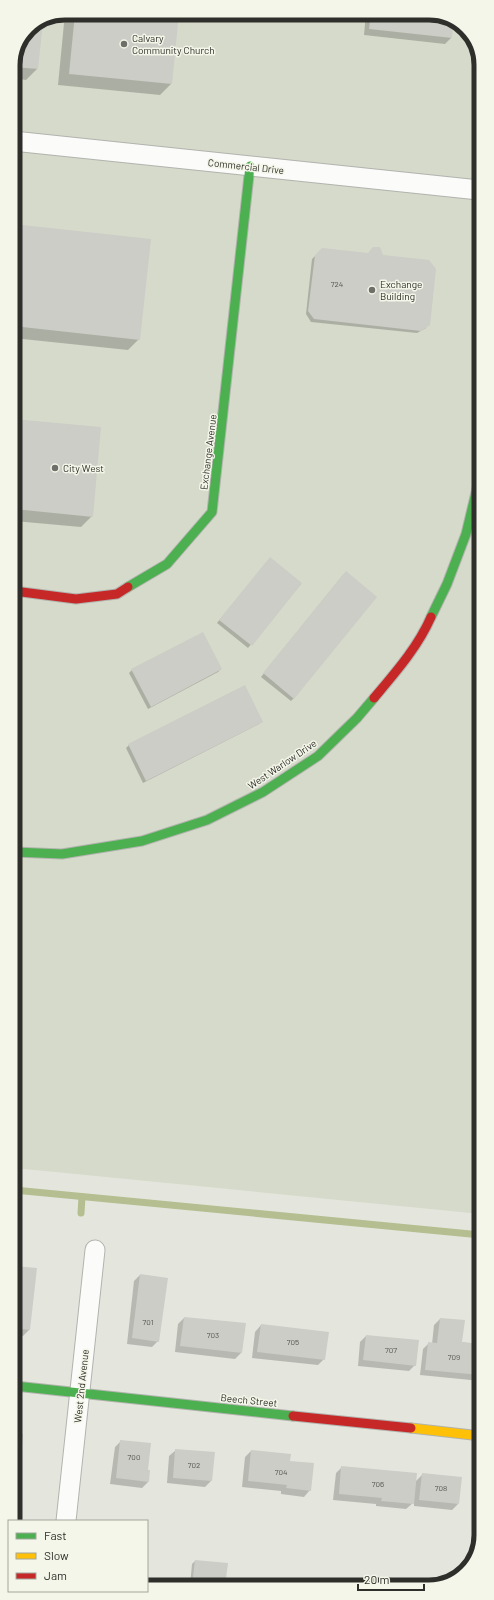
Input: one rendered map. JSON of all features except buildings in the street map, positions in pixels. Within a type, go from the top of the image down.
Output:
[{"type":"street","name":"Commercial Drive","points":[[20,142],[474,189]]},
{"type":"street","name":"Exchange Avenue","points":[[20,592],[76,599],[117,594],[167,564],[212,512],[250,166]]},
{"type":"street","name":"West Warlow Drive","points":[[20,852],[62,854],[142,841],[207,820],[263,792],[318,756],[357,718],[392,676],[426,629],[447,584],[466,534],[474,501]]},
{"type":"street","name":"West 2nd Avenue","points":[[66,1520],[95,1250]]},
{"type":"street","name":"Beech Street","points":[[20,1386],[474,1435]]},
{"type":"shaded area","points":[[65,20],[432,20],[446,23],[459,31],[471,48],[474,59],[474,1213],[20,1169],[20,65],[23,48],[28,40],[33,33],[48,23]]},
{"type":"waterway","points":[[20,1191],[474,1234]]},
{"type":"waterway","points":[[81,1213],[82,1197]]},
{"type":"traffic: fast","points":[[128,587],[167,564],[212,512],[250,166]]},
{"type":"traffic: fast","points":[[431,617],[447,584],[466,534],[474,501]]},
{"type":"traffic: fast","points":[[20,852],[62,854],[142,841],[207,820],[263,792],[318,756],[357,718],[374,698]]},
{"type":"traffic: fast","points":[[20,1387],[293,1416]]},
{"type":"traffic: slow","points":[[411,1428],[474,1435]]},
{"type":"traffic: jam","points":[[20,592],[76,599],[117,594],[128,587]]},
{"type":"traffic: jam","points":[[374,698],[413,649],[431,617]]},
{"type":"traffic: jam","points":[[293,1416],[411,1428]]},
{"type":"place","name":"Calvary Community Church","points":[[124,44]]},
{"type":"place","name":"Exchange Building","points":[[372,290]]},
{"type":"place","name":"City West","points":[[55,468]]}]
